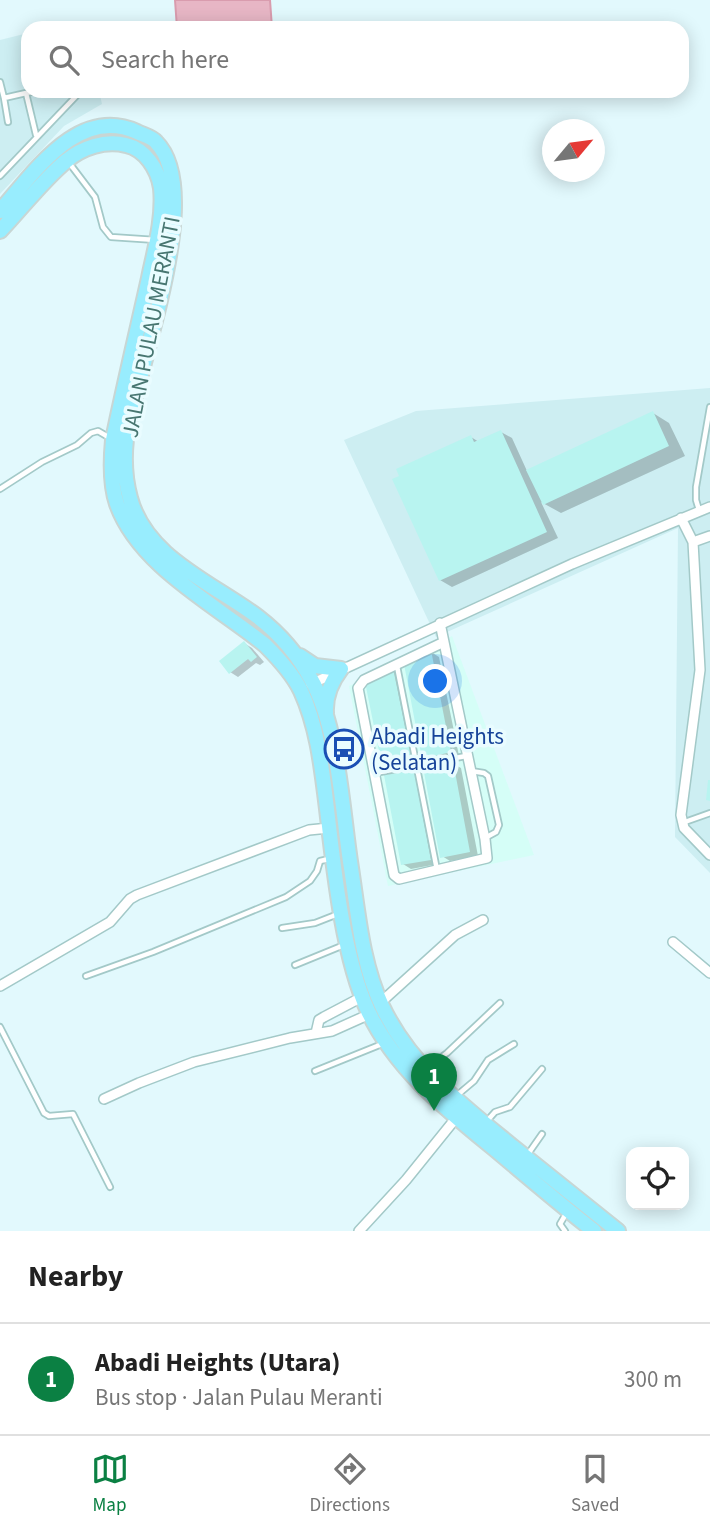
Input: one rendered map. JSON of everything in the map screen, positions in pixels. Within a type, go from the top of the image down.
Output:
[{"type":"main road","name":"JALAN PULAU MERANTI","points":[[0,211],[50,155],[73,137],[94,127],[114,124],[131,129],[155,140],[162,150],[174,178],[175,211],[166,270],[127,438],[126,468],[130,499],[141,523],[158,545],[182,567],[259,618],[292,649],[307,686],[327,723],[335,757],[375,1008],[386,1042],[416,1081],[456,1118],[594,1231]]},
{"type":"main road","name":"JALAN PULAU MERANTI","points":[[0,231],[67,160],[99,144],[115,142],[132,146],[145,156],[156,171],[162,202],[156,240],[113,440],[111,469],[116,502],[129,531],[149,555],[173,578],[265,645],[307,686],[321,761],[342,912],[362,997],[375,1008],[414,1059],[455,1098],[618,1231]]},
{"type":"main road","points":[[292,649],[315,666],[341,669],[331,684],[327,699],[327,723]]},
{"type":"street","points":[[307,686],[440,623],[710,507]]},
{"type":"street","points":[[681,518],[693,542],[700,670],[681,823],[710,855]]},
{"type":"street","points":[[693,542],[710,536]]},
{"type":"street","points":[[440,623],[444,642],[468,756],[485,839],[488,858],[396,878],[358,688],[364,680],[444,642]]},
{"type":"street","points":[[0,986],[110,922],[130,899],[137,895],[309,830],[329,828]]},
{"type":"street","points":[[104,1099],[194,1062],[332,1031],[375,1008],[455,935],[483,920]]},
{"type":"street","points":[[673,942],[710,973]]},
{"type":"street","points":[[316,1033],[319,1020],[362,997]]},
{"type":"street","points":[[359,1231],[406,1180],[456,1118]]},
{"type":"lane","points":[[0,82],[8,122]]},
{"type":"lane","points":[[4,98],[21,94]]},
{"type":"lane","points":[[27,98],[37,136]]},
{"type":"lane","points":[[0,176],[74,98]]},
{"type":"lane","points":[[67,160],[95,197],[107,233],[116,238],[156,240]]},
{"type":"lane","points":[[699,510],[695,496],[710,407]]},
{"type":"lane","points":[[0,489],[42,462],[77,445],[91,433],[97,431],[113,440]]},
{"type":"lane","points":[[397,665],[437,870]]},
{"type":"lane","points":[[374,773],[468,756]]},
{"type":"lane","points":[[471,771],[488,776],[499,825],[497,831],[485,839]]},
{"type":"lane","points":[[681,823],[710,813]]},
{"type":"lane","points":[[86,976],[153,952],[286,897],[310,881],[320,861],[333,858]]},
{"type":"lane","points":[[282,928],[315,923],[342,912]]},
{"type":"lane","points":[[295,965],[348,943]]},
{"type":"lane","points":[[425,1070],[500,1003]]},
{"type":"lane","points":[[0,1027],[44,1113],[48,1116],[73,1114],[110,1187]]},
{"type":"lane","points":[[315,1071],[386,1042]]},
{"type":"lane","points":[[455,1098],[474,1081],[488,1060],[514,1044]]},
{"type":"lane","points":[[485,1124],[495,1112],[510,1107],[542,1069]]},
{"type":"lane","points":[[525,1157],[542,1134]]},
{"type":"lane","points":[[565,1231],[560,1224],[568,1210]]},
{"type":"shaded area","points":[[175,0],[270,0],[272,21],[176,21]]},
{"type":"shaded area","points":[[21,35],[21,98],[101,98],[102,104],[64,126],[0,194],[0,40]]},
{"type":"shaded area","points":[[710,388],[710,873],[675,837],[678,528],[436,637],[344,440],[416,411]]},
{"type":"shaded area","points":[[452,636],[534,855],[388,886],[349,686]]},
{"type":"building","points":[[653,411],[669,446],[543,505],[526,470]]},
{"type":"building","points":[[501,430],[547,532],[439,581],[392,479],[399,476],[396,469],[471,435],[474,442]]},
{"type":"building","points":[[244,641],[257,657],[251,662],[248,659],[229,674],[219,661]]},
{"type":"building","points":[[431,650],[451,752],[422,759],[404,664]]},
{"type":"building","points":[[393,668],[412,760],[382,766],[365,682]]},
{"type":"building","points":[[453,761],[470,852],[440,858],[423,767]]},
{"type":"building","points":[[414,770],[431,860],[401,865],[384,775]]},
{"type":"building","points":[[710,780],[710,801],[706,800]]},
{"type":"place","name":"Abadi Heights (Selatan)","points":[[344,749]]},
{"type":"place","name":"Abadi Heights (Utara)","points":[[434,1111]]}]
